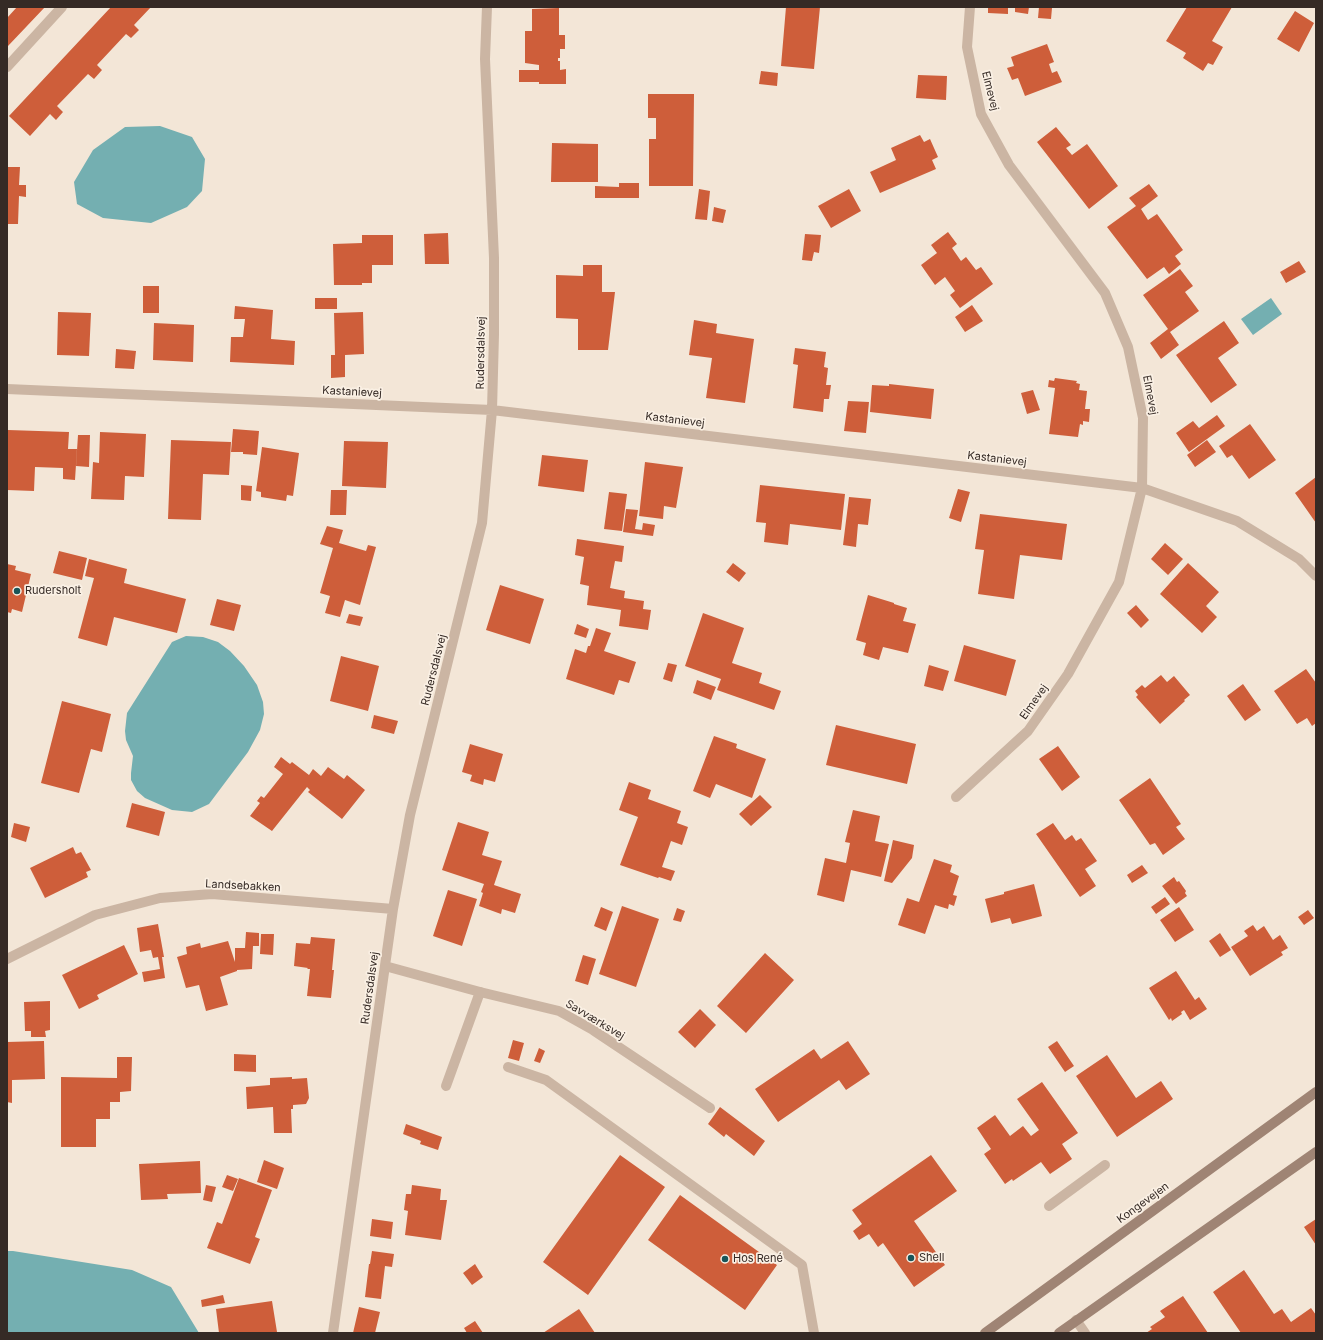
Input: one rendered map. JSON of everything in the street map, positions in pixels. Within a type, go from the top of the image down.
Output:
[{"type":"main road","name":"Kongevejen","points":[[985,1333],[1316,1092]]},
{"type":"main road","points":[[1059,1333],[1316,1152]]},
{"type":"street","points":[[7,67],[62,7]]},
{"type":"street","name":"Rudersdalsvej","points":[[333,1333],[393,909],[410,815],[482,523],[492,410],[494,258],[485,59],[488,7]]},
{"type":"street","name":"Elmevej","points":[[956,796],[1028,731],[1068,674],[1118,582],[1142,488],[1143,418],[1128,347],[1105,293],[1009,165],[981,114],[967,47],[970,7]]},
{"type":"street","name":"Kastanievej","points":[[7,389],[492,410],[1142,488],[1237,521],[1299,559],[1316,576]]},
{"type":"street","name":"Landsebakken","points":[[7,959],[95,915],[160,898],[212,894],[393,909]]},
{"type":"street","name":"Savværksvej","points":[[385,966],[480,992],[558,1011],[593,1030],[710,1108]]},
{"type":"street","points":[[446,1086],[480,992]]},
{"type":"street","points":[[508,1067],[546,1080],[802,1265],[814,1333]]},
{"type":"street","points":[[1049,1206],[1105,1165]]},
{"type":"street","points":[[1076,1320],[1085,1333]]},
{"type":"water","points":[[160,126],[192,137],[205,159],[202,191],[187,207],[151,223],[103,218],[77,204],[74,182],[93,150],[125,127]]},
{"type":"water","points":[[1271,298],[1282,314],[1253,335],[1241,319]]},
{"type":"water","points":[[186,636],[203,637],[218,642],[230,651],[244,666],[257,685],[263,702],[264,714],[260,730],[248,752],[209,804],[192,812],[172,810],[145,798],[137,791],[131,780],[133,756],[126,740],[125,731],[127,713],[172,642]]},
{"type":"water","points":[[7,1251],[132,1270],[171,1287],[199,1333],[7,1333]]},
{"type":"building","points":[[17,7],[45,7],[8,46],[7,18]]},
{"type":"building","points":[[111,7],[151,7],[134,25],[139,30],[131,38],[126,34],[97,65],[102,70],[94,79],[88,74],[57,106],[63,112],[56,120],[50,114],[30,136],[9,116]]},
{"type":"building","points":[[786,7],[820,7],[814,69],[781,66]]},
{"type":"building","points":[[988,7],[1008,7],[1008,14],[988,13]]},
{"type":"building","points":[[1015,7],[1029,7],[1028,14],[1015,12]]},
{"type":"building","points":[[1039,7],[1052,8],[1051,19],[1038,18]]},
{"type":"building","points":[[1187,7],[1232,7],[1212,41],[1223,47],[1213,65],[1208,63],[1203,71],[1183,58],[1186,53],[1166,41]]},
{"type":"building","points":[[559,8],[559,35],[565,35],[565,49],[560,49],[560,58],[558,58],[558,61],[560,61],[560,70],[566,69],[566,84],[519,82],[519,70],[539,70],[539,65],[525,63],[525,31],[532,31],[532,9]]},
{"type":"building","points":[[1295,11],[1314,23],[1299,52],[1277,39]]},
{"type":"building","points":[[1047,44],[1054,62],[1049,64],[1052,73],[1057,71],[1062,82],[1025,96],[1018,78],[1012,80],[1007,68],[1014,66],[1011,57]]},
{"type":"building","points":[[761,71],[778,73],[777,86],[759,84]]},
{"type":"building","points":[[918,75],[947,76],[946,100],[916,98]]},
{"type":"building","points":[[648,94],[694,94],[693,186],[649,186],[649,139],[656,139],[656,118],[648,118]]},
{"type":"building","points":[[1056,127],[1071,145],[1066,148],[1072,155],[1087,144],[1118,186],[1089,209],[1037,142]]},
{"type":"building","points":[[920,135],[924,142],[930,139],[938,157],[932,160],[936,169],[880,193],[870,172],[896,160],[891,148]]},
{"type":"building","points":[[552,143],[598,144],[598,182],[551,182]]},
{"type":"building","points":[[7,167],[20,167],[19,185],[26,185],[26,197],[19,196],[18,224],[7,224]]},
{"type":"building","points":[[619,183],[639,183],[639,198],[595,198],[595,186],[619,187]]},
{"type":"building","points":[[1149,184],[1158,196],[1141,209],[1148,220],[1157,214],[1183,250],[1175,256],[1181,264],[1169,274],[1164,267],[1147,279],[1107,227],[1136,206],[1129,198]]},
{"type":"building","points":[[699,189],[710,191],[707,220],[695,219]]},
{"type":"building","points":[[849,189],[861,211],[831,228],[818,206]]},
{"type":"building","points":[[714,207],[726,210],[723,223],[712,221]]},
{"type":"building","points":[[948,232],[957,244],[952,248],[961,261],[966,257],[976,270],[981,267],[993,284],[960,308],[950,295],[955,291],[945,277],[935,285],[921,265],[937,253],[931,245]]},
{"type":"building","points":[[448,233],[449,264],[425,264],[424,234]]},
{"type":"building","points":[[805,234],[821,235],[819,253],[814,252],[812,261],[802,260]]},
{"type":"building","points":[[362,235],[393,235],[393,265],[372,265],[372,283],[362,283],[362,285],[334,285],[333,244],[362,243]]},
{"type":"building","points":[[1299,261],[1306,272],[1286,283],[1280,272]]},
{"type":"building","points":[[583,265],[602,265],[602,292],[615,292],[608,350],[578,350],[578,319],[556,318],[556,275],[583,276]]},
{"type":"building","points":[[1180,269],[1193,286],[1185,292],[1199,311],[1170,332],[1179,345],[1161,359],[1150,343],[1168,329],[1143,295]]},
{"type":"building","points":[[143,286],[159,286],[159,313],[143,313]]},
{"type":"building","points":[[315,298],[337,298],[337,309],[315,309]]},
{"type":"building","points":[[972,305],[983,321],[965,332],[955,317]]},
{"type":"building","points":[[235,306],[273,310],[271,339],[295,341],[294,365],[230,362],[231,337],[243,337],[245,319],[234,319]]},
{"type":"building","points":[[58,312],[91,313],[89,356],[57,355]]},
{"type":"building","points":[[363,312],[364,354],[345,355],[345,377],[331,378],[331,355],[335,355],[334,313]]},
{"type":"building","points":[[694,320],[717,324],[716,333],[754,339],[745,403],[706,398],[712,358],[689,355]]},
{"type":"building","points":[[1224,321],[1239,343],[1218,358],[1237,385],[1211,403],[1176,355]]},
{"type":"building","points":[[154,323],[194,325],[193,362],[153,360]]},
{"type":"building","points":[[795,348],[826,352],[824,367],[828,368],[826,385],[831,385],[829,399],[824,399],[823,412],[793,408],[798,365],[793,364]]},
{"type":"building","points":[[116,349],[136,351],[134,369],[115,368]]},
{"type":"building","points":[[1055,378],[1077,381],[1076,383],[1080,384],[1079,390],[1087,391],[1085,409],[1090,409],[1089,422],[1083,421],[1083,425],[1080,424],[1078,437],[1049,434],[1055,388],[1048,387],[1049,380],[1054,381]]},
{"type":"building","points":[[889,384],[934,389],[931,419],[870,412],[872,385],[889,386]]},
{"type":"building","points":[[1033,390],[1040,410],[1027,414],[1021,393]]},
{"type":"building","points":[[848,401],[869,402],[866,433],[844,431]]},
{"type":"building","points":[[1217,415],[1225,426],[1189,452],[1176,433],[1193,421],[1199,428]]},
{"type":"building","points":[[1250,424],[1276,460],[1249,479],[1232,455],[1227,458],[1219,446]]},
{"type":"building","points":[[233,429],[259,431],[257,455],[243,454],[243,452],[231,452]]},
{"type":"building","points":[[8,430],[69,432],[68,449],[77,449],[75,480],[63,479],[63,468],[35,467],[34,491],[7,490]]},
{"type":"building","points":[[100,432],[146,434],[144,477],[125,476],[124,500],[91,499],[93,462],[99,463]]},
{"type":"building","points":[[78,435],[90,435],[89,467],[76,466]]},
{"type":"building","points":[[171,440],[231,442],[229,475],[203,474],[201,520],[168,519]]},
{"type":"building","points":[[1207,440],[1216,452],[1195,467],[1187,455]]},
{"type":"building","points":[[344,441],[388,442],[386,488],[342,486]]},
{"type":"building","points":[[262,447],[299,453],[293,496],[287,495],[286,501],[261,497],[261,492],[256,491]]},
{"type":"building","points":[[542,455],[588,460],[584,492],[538,486]]},
{"type":"building","points":[[645,462],[683,467],[676,508],[664,506],[663,519],[639,516]]},
{"type":"building","points":[[1316,477],[1316,523],[1295,493]]},
{"type":"building","points":[[241,485],[252,486],[251,501],[241,500]]},
{"type":"building","points":[[760,485],[845,494],[841,530],[790,524],[788,545],[764,542],[766,523],[756,522]]},
{"type":"building","points":[[958,489],[970,492],[961,522],[949,518]]},
{"type":"building","points":[[331,490],[347,490],[346,515],[330,515]]},
{"type":"building","points":[[609,492],[627,494],[622,531],[604,529]]},
{"type":"building","points":[[849,497],[871,499],[868,525],[858,524],[856,547],[843,545]]},
{"type":"building","points":[[626,509],[638,510],[635,529],[642,530],[643,523],[655,525],[653,536],[623,532]]},
{"type":"building","points":[[980,514],[1067,524],[1062,560],[1020,555],[1014,599],[978,594],[984,550],[975,549]]},
{"type":"building","points":[[327,526],[343,530],[339,543],[366,551],[368,545],[376,547],[360,605],[345,600],[340,617],[325,613],[330,596],[320,593],[333,548],[320,544]]},
{"type":"building","points":[[577,539],[624,546],[622,562],[615,561],[610,588],[625,591],[624,598],[644,601],[643,609],[651,610],[648,630],[619,626],[621,610],[587,605],[589,586],[580,584],[584,557],[575,555]]},
{"type":"building","points":[[1165,543],[1183,559],[1168,575],[1151,559]]},
{"type":"building","points":[[59,551],[87,558],[82,580],[53,573]]},
{"type":"building","points":[[89,559],[127,569],[124,583],[186,599],[177,633],[114,617],[107,646],[78,638],[94,578],[85,576]]},
{"type":"building","points":[[733,563],[746,573],[739,582],[726,572]]},
{"type":"building","points":[[1188,563],[1219,592],[1206,606],[1217,617],[1202,633],[1160,594]]},
{"type":"building","name":"Rudersholt","points":[[7,564],[16,566],[15,570],[31,574],[22,612],[12,609],[11,613],[7,612]]},
{"type":"building","points":[[500,585],[544,599],[530,644],[486,630]]},
{"type":"building","points":[[868,595],[907,608],[903,621],[916,624],[908,653],[883,647],[879,660],[863,655],[866,643],[856,640]]},
{"type":"building","points":[[217,599],[241,605],[234,631],[210,625]]},
{"type":"building","points":[[1136,605],[1149,620],[1141,628],[1127,613]]},
{"type":"building","points":[[703,613],[744,628],[732,663],[762,673],[759,683],[781,691],[774,710],[717,690],[721,679],[685,666]]},
{"type":"building","points":[[349,614],[363,617],[360,626],[346,623]]},
{"type":"building","points":[[577,624],[589,629],[586,638],[574,634]]},
{"type":"building","points":[[596,628],[611,633],[604,651],[636,662],[629,683],[619,680],[614,695],[566,679],[575,649],[586,653]]},
{"type":"building","points":[[964,645],[1016,660],[1006,696],[954,681]]},
{"type":"building","points":[[341,656],[379,666],[368,711],[330,701]]},
{"type":"building","points":[[668,663],[677,665],[672,682],[663,679]]},
{"type":"building","points":[[929,665],[949,671],[943,691],[924,686]]},
{"type":"building","points":[[1306,669],[1316,683],[1316,723],[1312,726],[1307,718],[1297,724],[1274,691]]},
{"type":"building","points":[[1161,675],[1167,682],[1174,676],[1190,695],[1160,724],[1136,697],[1138,695],[1135,691],[1142,685],[1145,688]]},
{"type":"building","points":[[697,680],[716,687],[711,700],[693,693]]},
{"type":"building","points":[[1243,684],[1261,710],[1245,721],[1227,696]]},
{"type":"building","points":[[62,701],[111,714],[102,752],[91,749],[79,793],[41,783]]},
{"type":"building","points":[[374,715],[398,721],[394,734],[371,728]]},
{"type":"building","points":[[836,725],[916,744],[907,784],[826,765]]},
{"type":"building","points":[[714,736],[737,744],[736,748],[766,759],[752,798],[716,784],[710,798],[693,791]]},
{"type":"building","points":[[470,744],[503,754],[495,782],[484,779],[483,785],[470,781],[472,775],[462,772]]},
{"type":"building","points":[[1058,746],[1080,777],[1062,791],[1039,759]]},
{"type":"building","points":[[281,757],[290,764],[292,762],[309,775],[313,769],[321,776],[328,767],[344,779],[347,775],[365,790],[342,819],[308,792],[310,790],[307,787],[272,831],[250,816],[260,803],[257,801],[261,796],[264,798],[283,774],[274,767]]},
{"type":"building","points":[[1150,778],[1181,824],[1176,827],[1185,839],[1163,855],[1155,843],[1150,845],[1119,800]]},
{"type":"building","points":[[629,782],[651,790],[648,799],[681,811],[677,823],[688,827],[682,845],[671,841],[662,867],[675,871],[671,881],[620,865],[638,817],[619,810]]},
{"type":"building","points":[[760,795],[772,807],[751,826],[739,814]]},
{"type":"building","points":[[132,803],[165,812],[159,836],[126,827]]},
{"type":"building","points":[[853,810],[880,816],[875,841],[889,844],[881,877],[851,870],[844,902],[817,895],[825,858],[846,863],[850,843],[845,842]]},
{"type":"building","points":[[458,822],[489,832],[482,855],[502,861],[494,885],[521,894],[515,913],[502,909],[501,914],[479,906],[484,884],[442,870]]},
{"type":"building","points":[[14,823],[30,827],[26,842],[11,837]]},
{"type":"building","points":[[1053,823],[1065,840],[1072,835],[1076,841],[1081,838],[1097,861],[1085,869],[1096,886],[1080,897],[1036,834]]},
{"type":"building","points":[[893,840],[914,845],[912,858],[892,883],[884,881]]},
{"type":"building","points":[[73,847],[76,854],[81,852],[91,870],[86,872],[88,877],[45,898],[30,868]]},
{"type":"building","points":[[934,859],[952,865],[950,872],[959,876],[953,895],[957,896],[954,906],[949,904],[948,909],[935,905],[925,934],[898,925],[907,898],[919,902]]},
{"type":"building","points":[[1142,865],[1148,873],[1132,883],[1127,875]]},
{"type":"building","points":[[1174,877],[1186,891],[1185,893],[1187,896],[1176,904],[1162,886]]},
{"type":"building","points":[[1034,884],[1042,916],[1012,924],[1010,918],[991,923],[985,899]]},
{"type":"building","points":[[448,890],[477,899],[462,946],[433,936]]},
{"type":"building","points":[[1165,897],[1170,904],[1156,914],[1151,907]]},
{"type":"building","points":[[622,906],[659,919],[636,987],[599,974]]},
{"type":"building","points":[[601,907],[613,912],[606,931],[594,926]]},
{"type":"building","points":[[1179,907],[1194,930],[1175,942],[1160,920]]},
{"type":"building","points":[[677,908],[685,911],[681,922],[673,920]]},
{"type":"building","points":[[1308,910],[1314,918],[1304,925],[1298,917]]},
{"type":"building","points":[[158,924],[164,957],[162,957],[165,978],[144,982],[142,972],[160,969],[158,957],[153,958],[151,950],[140,952],[137,928]]},
{"type":"building","points":[[1253,925],[1257,931],[1264,926],[1273,940],[1280,935],[1288,948],[1281,952],[1283,955],[1250,976],[1231,947],[1248,936],[1244,931]]},
{"type":"building","points":[[246,932],[259,933],[259,946],[253,946],[252,969],[237,970],[220,977],[228,1005],[206,1011],[199,985],[186,988],[177,957],[187,954],[186,947],[200,943],[201,948],[228,941],[235,962],[235,948],[245,948]]},
{"type":"building","points":[[1220,933],[1231,950],[1220,957],[1209,941]]},
{"type":"building","points":[[261,934],[274,934],[273,955],[260,954]]},
{"type":"building","points":[[311,937],[335,939],[331,998],[307,996],[310,969],[294,966],[296,943],[310,944]]},
{"type":"building","points":[[124,945],[138,974],[97,995],[99,999],[79,1009],[62,975]]},
{"type":"building","points":[[765,953],[794,980],[746,1033],[717,1006]]},
{"type":"building","points":[[583,955],[596,959],[588,985],[575,981]]},
{"type":"building","points":[[1176,971],[1195,1000],[1199,997],[1207,1009],[1190,1020],[1184,1010],[1181,1012],[1182,1014],[1172,1021],[1171,1018],[1169,1020],[1149,988]]},
{"type":"building","points":[[50,1001],[50,1030],[45,1031],[46,1037],[31,1037],[31,1031],[25,1031],[24,1002]]},
{"type":"building","points":[[700,1009],[716,1025],[695,1048],[678,1032]]},
{"type":"building","points":[[513,1040],[524,1043],[519,1061],[508,1058]]},
{"type":"building","points":[[44,1041],[45,1079],[12,1080],[12,1103],[7,1102],[7,1042]]},
{"type":"building","points":[[848,1041],[870,1074],[846,1090],[839,1080],[778,1122],[755,1089],[814,1049],[821,1059]]},
{"type":"building","points":[[1057,1041],[1074,1066],[1065,1072],[1048,1047]]},
{"type":"building","points":[[539,1048],[545,1051],[540,1063],[534,1061]]},
{"type":"building","points":[[234,1054],[256,1055],[256,1072],[234,1071]]},
{"type":"building","points":[[1107,1055],[1136,1098],[1161,1081],[1173,1099],[1117,1137],[1076,1076]]},
{"type":"building","points":[[117,1057],[132,1057],[131,1091],[120,1092],[120,1102],[110,1102],[110,1119],[96,1119],[96,1147],[61,1147],[61,1077],[117,1078]]},
{"type":"building","points":[[292,1077],[292,1079],[307,1078],[309,1098],[306,1104],[293,1105],[293,1109],[291,1109],[292,1133],[274,1133],[273,1107],[247,1109],[246,1087],[270,1085],[270,1078]]},
{"type":"building","points":[[1042,1082],[1078,1133],[1062,1144],[1072,1159],[1050,1174],[1041,1162],[1013,1181],[1012,1179],[1005,1184],[984,1154],[991,1149],[977,1128],[995,1115],[1010,1136],[1023,1126],[1031,1136],[1039,1130],[1017,1099]]},
{"type":"building","points":[[720,1107],[765,1141],[754,1156],[726,1134],[724,1137],[708,1124]]},
{"type":"building","points":[[406,1124],[442,1137],[438,1150],[420,1144],[421,1141],[403,1134]]},
{"type":"building","points":[[620,1155],[665,1187],[588,1295],[543,1262]]},
{"type":"building","points":[[931,1155],[957,1191],[914,1221],[945,1265],[914,1287],[883,1243],[878,1247],[869,1234],[859,1240],[853,1231],[862,1224],[852,1210]]},
{"type":"building","points":[[264,1160],[284,1168],[277,1189],[257,1182]]},
{"type":"building","points":[[200,1161],[201,1193],[167,1194],[168,1199],[141,1200],[139,1164]]},
{"type":"building","points":[[227,1175],[238,1179],[233,1191],[222,1187]]},
{"type":"building","points":[[239,1178],[272,1190],[255,1237],[260,1239],[250,1264],[207,1248],[217,1222],[222,1224]]},
{"type":"building","points":[[206,1185],[216,1187],[212,1202],[203,1200]]},
{"type":"building","points":[[412,1185],[441,1189],[440,1200],[447,1200],[441,1240],[405,1235],[408,1211],[404,1210],[406,1194],[411,1194]]},
{"type":"building","points":[[680,1195],[777,1265],[745,1310],[648,1240]]},
{"type":"building","points":[[372,1219],[393,1222],[391,1239],[370,1236]]},
{"type":"building","points":[[1316,1219],[1316,1245],[1304,1227]]},
{"type":"building","points":[[372,1251],[394,1254],[392,1267],[385,1266],[381,1299],[365,1297]]},
{"type":"building","points":[[475,1264],[483,1277],[472,1285],[463,1273]]},
{"type":"building","points":[[1244,1270],[1274,1314],[1282,1309],[1291,1322],[1311,1308],[1316,1315],[1316,1333],[1241,1333],[1213,1292]]},
{"type":"building","points":[[223,1295],[225,1303],[202,1307],[201,1300]]},
{"type":"building","points":[[1183,1296],[1208,1333],[1146,1333],[1152,1329],[1150,1327],[1165,1317],[1160,1311]]},
{"type":"building","points":[[272,1301],[277,1332],[219,1333],[216,1309]]},
{"type":"building","points":[[359,1307],[380,1312],[375,1333],[353,1333]]},
{"type":"building","points":[[579,1309],[595,1333],[543,1333]]},
{"type":"building","points":[[475,1321],[483,1333],[467,1333],[464,1328]]},
{"type":"place","name":"Rudersholt","points":[[17,591]]},
{"type":"place","name":"Shell","points":[[911,1258]]},
{"type":"place","name":"Hos René","points":[[725,1259]]}]
